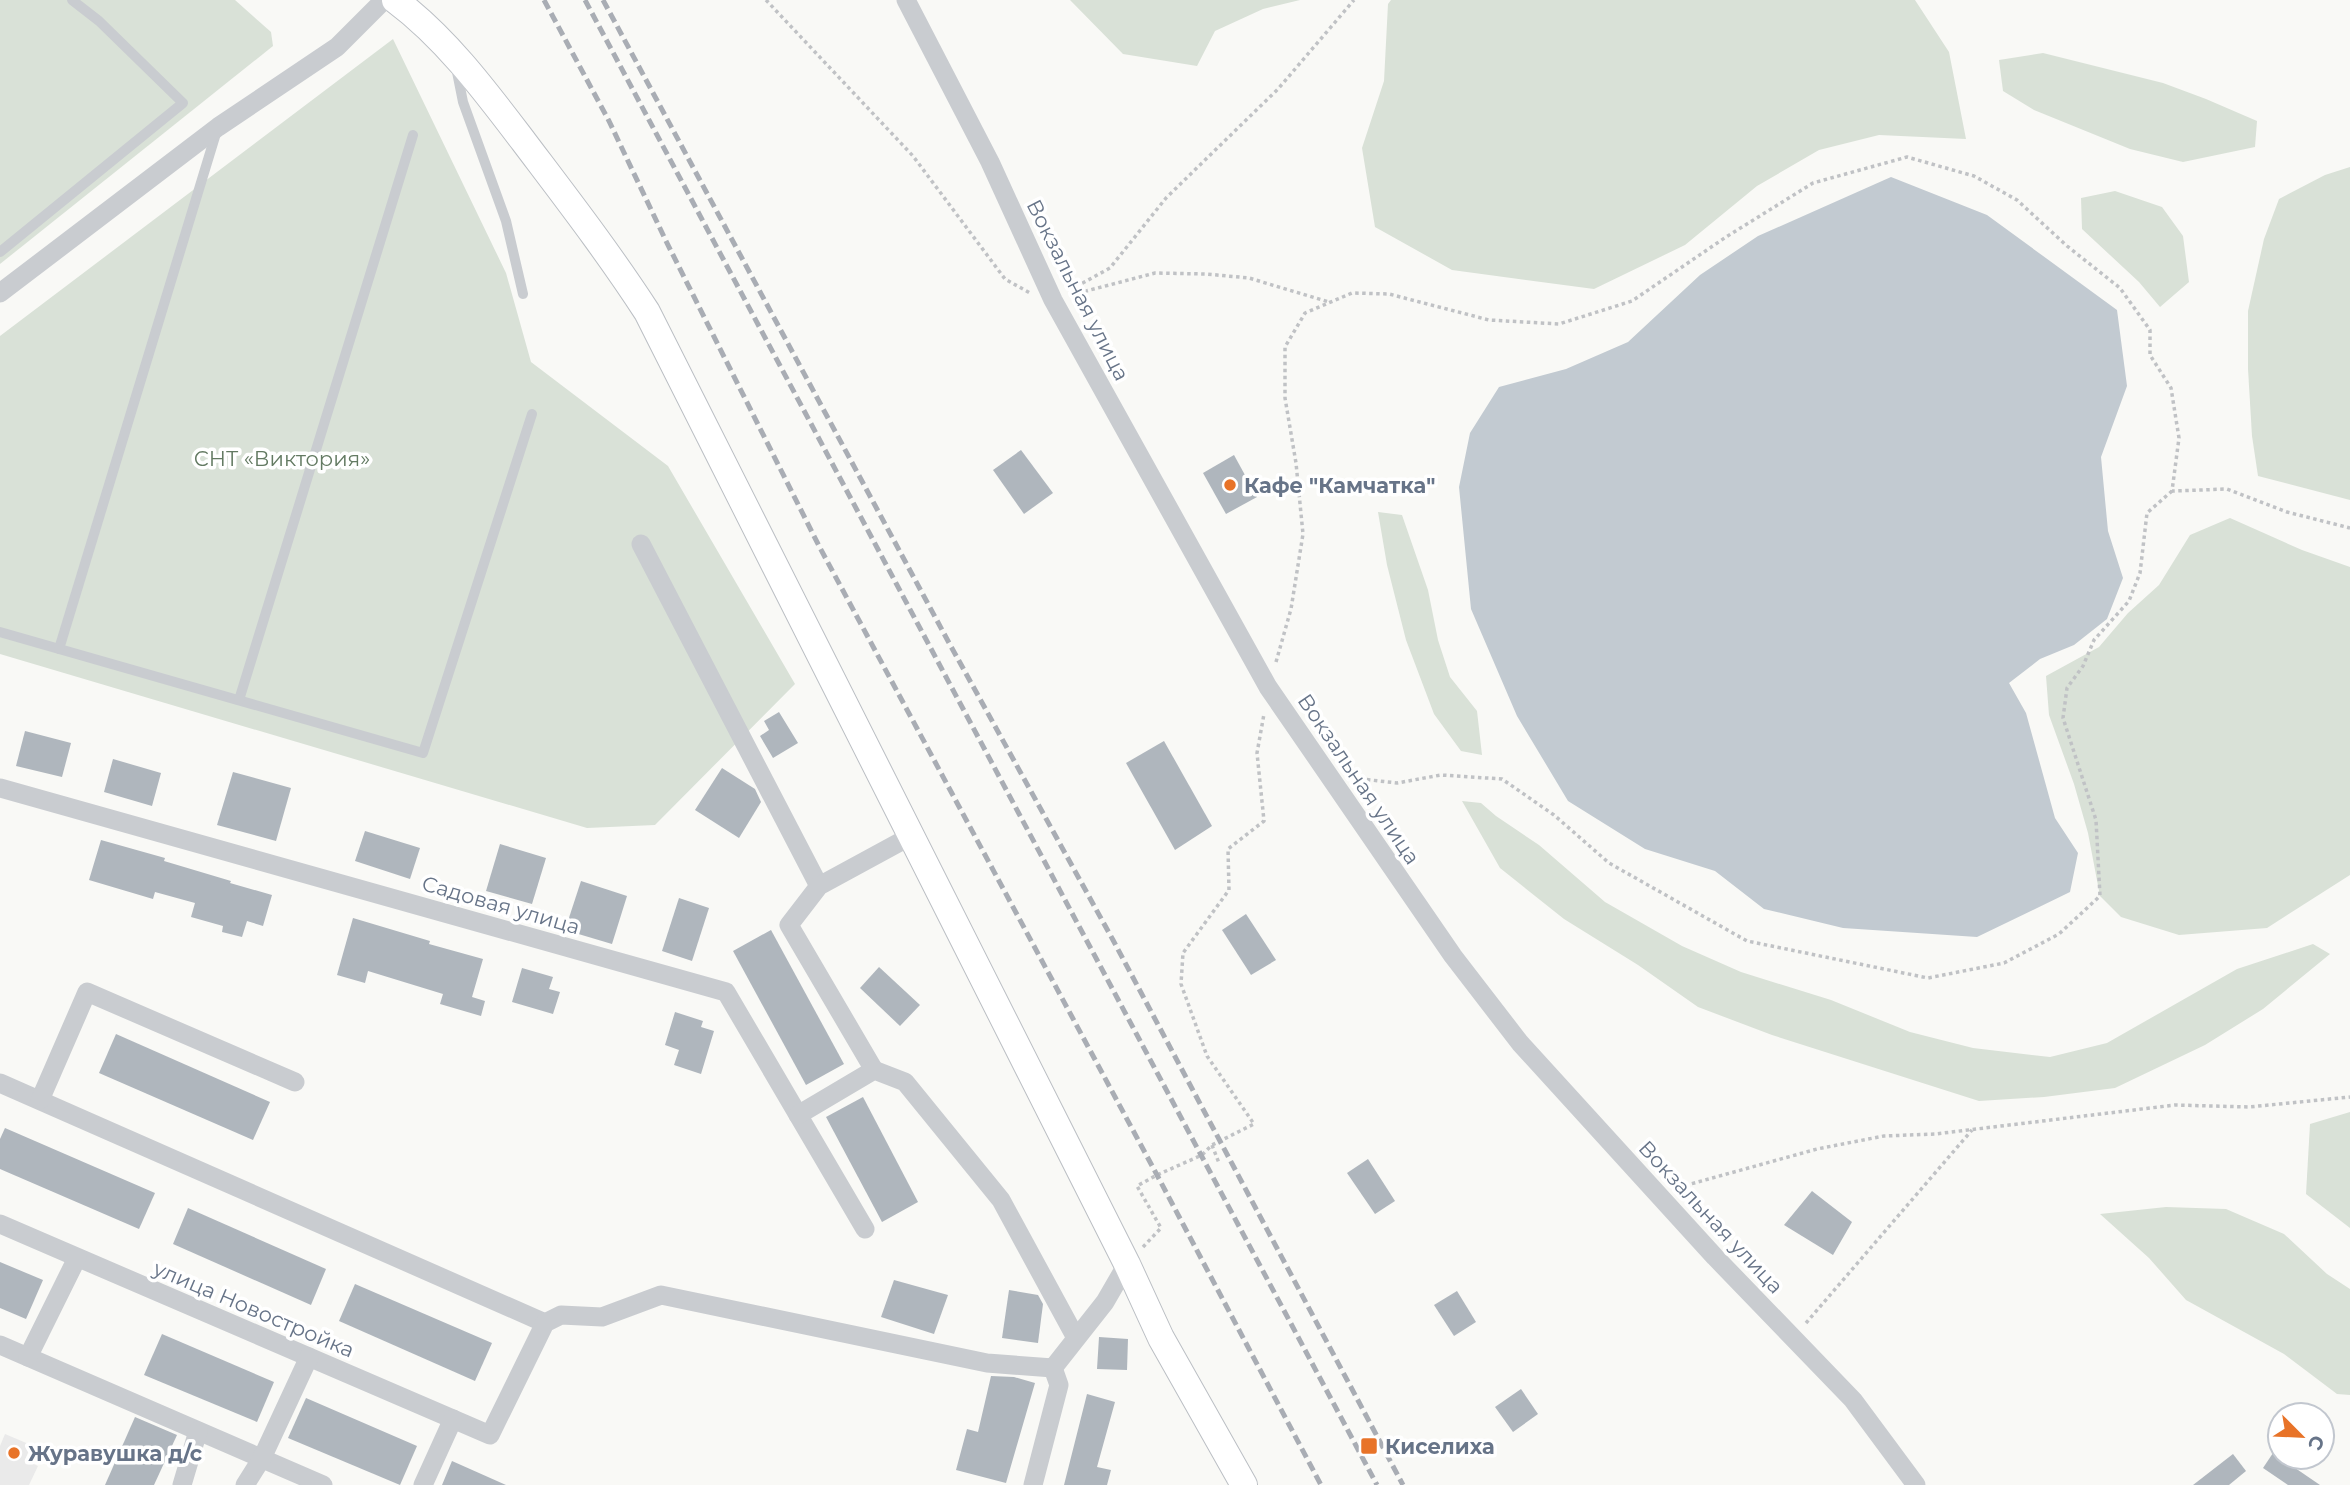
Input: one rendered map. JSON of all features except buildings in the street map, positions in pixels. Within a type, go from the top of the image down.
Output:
[{"type":"street","points":[[0,293],[218,127],[337,47],[384,0]]},
{"type":"street","points":[[395,0],[418,17],[496,106],[604,247],[646,312],[1127,1264],[1161,1338],[1244,1485]]},
{"type":"street","name":"Вокзальная улица","points":[[906,0],[990,162],[1053,299],[1268,687],[1453,956],[1520,1042],[1662,1199],[1853,1400],[1916,1485]]},
{"type":"street","points":[[641,544],[819,886]]},
{"type":"street","name":"Садовая улица","points":[[0,788],[726,992],[865,1229]]},
{"type":"street","points":[[911,836],[819,886],[789,925],[874,1070],[905,1082],[1001,1200],[1076,1338]]},
{"type":"street","points":[[40,1100],[87,992],[295,1082]]},
{"type":"street","points":[[798,1115],[874,1070]]},
{"type":"street","points":[[0,1083],[545,1323],[561,1315],[602,1317],[661,1295],[987,1363],[1052,1368]]},
{"type":"street","name":"улица Новостройка","points":[[0,1224],[490,1435],[545,1323]]},
{"type":"street","points":[[28,1357],[77,1258]]},
{"type":"street","points":[[1052,1368],[1105,1302],[1127,1264]]},
{"type":"street","points":[[0,1345],[323,1485]]},
{"type":"street","points":[[245,1485],[262,1458],[309,1357]]},
{"type":"street","points":[[1033,1485],[1059,1385],[1052,1368]]},
{"type":"street","points":[[423,1485],[453,1419]]},
{"type":"street","points":[[182,1485],[198,1431]]},
{"type":"lane","points":[[1,249],[183,103],[99,21],[72,0]]},
{"type":"lane","points":[[453,56],[463,102],[506,221],[523,294]]},
{"type":"lane","points":[[59,649],[218,127]]},
{"type":"lane","points":[[239,700],[413,135]]},
{"type":"lane","points":[[0,632],[423,753],[532,414]]},
{"type":"path","points":[[766,0],[913,156],[1005,279],[1025,292],[1053,299],[1155,273],[1206,274],[1249,278],[1329,302]]},
{"type":"path","points":[[1053,299],[1110,268],[1166,198],[1278,89],[1354,0]]},
{"type":"path","points":[[1127,1264],[1161,1228],[1137,1186],[1202,1155],[1212,1145],[1254,1124],[1207,1056],[1181,984],[1183,953],[1228,890],[1228,849],[1264,821],[1257,753],[1268,687],[1291,609],[1303,534],[1296,463],[1285,398],[1285,347],[1305,313],[1352,293],[1389,294],[1489,320],[1559,324],[1632,301],[1726,237],[1813,183],[1907,157],[1974,176],[2017,200],[2067,246],[2120,288],[2150,330],[2150,355],[2171,388],[2179,438],[2172,491]]},
{"type":"path","points":[[1330,776],[1397,783],[1441,775],[1502,779],[1554,815],[1609,863],[1747,942],[1928,978],[2004,963],[2059,934],[2100,896],[2096,820],[2063,718],[2067,688],[2083,666],[2094,640],[2129,601],[2140,573],[2147,513],[2172,491],[2227,489],[2287,512],[2350,528]]},
{"type":"path","points":[[1662,1199],[1686,1185],[1817,1149],[1884,1136],[1972,1130],[2175,1105],[2249,1108],[2350,1097]]},
{"type":"path","points":[[1793,1338],[1972,1130]]},
{"type":"path","points":[[1212,1145],[1219,1163]]},
{"type":"shaded area","points":[[1891,177],[1987,215],[2117,310],[2127,386],[2101,457],[2108,531],[2123,578],[2107,619],[2074,645],[2040,659],[2009,683],[2026,713],[2055,818],[2078,853],[2070,892],[1977,937],[1843,928],[1764,909],[1715,871],[1645,849],[1568,801],[1517,716],[1471,609],[1459,487],[1470,433],[1499,387],[1566,369],[1628,342],[1700,275],[1758,236]]},
{"type":"shaded area","name":"Журавушка д/с","points":[[5,1434],[31,1445],[25,1460],[38,1466],[29,1485],[0,1485],[0,1446]]},
{"type":"green space","points":[[0,0],[235,0],[271,32],[273,46],[0,264]]},
{"type":"green space","points":[[1070,0],[1300,0],[1263,9],[1215,31],[1197,66],[1123,54]]},
{"type":"green space","points":[[1391,0],[1915,0],[1949,52],[1966,139],[1879,135],[1819,150],[1757,186],[1685,245],[1594,289],[1452,270],[1375,227],[1362,148],[1384,81],[1388,4]]},
{"type":"green space","name":"СНТ «Виктория»","points":[[393,39],[506,273],[531,362],[668,466],[795,684],[655,825],[587,828],[0,654],[0,336]]},
{"type":"green space","points":[[2043,53],[2163,83],[2257,121],[2255,147],[2183,162],[2130,149],[2034,110],[2003,91],[1999,60]]},
{"type":"green space","points":[[2350,167],[2350,500],[2258,476],[2252,436],[2248,311],[2264,239],[2279,199],[2325,175]]},
{"type":"green space","points":[[2115,191],[2162,207],[2183,236],[2189,282],[2160,307],[2139,282],[2082,229],[2081,198]]},
{"type":"green space","points":[[1378,512],[1402,515],[1428,590],[1438,640],[1450,677],[1477,711],[1482,755],[1461,751],[1434,714],[1406,640],[1387,565]]},
{"type":"green space","points":[[2230,518],[2302,550],[2350,567],[2350,875],[2267,928],[2179,935],[2121,917],[2100,896],[2088,833],[2049,715],[2046,676],[2099,647],[2128,613],[2159,585],[2190,535]]},
{"type":"green space","points":[[1462,801],[1481,803],[1539,845],[1605,902],[1682,946],[1741,972],[1831,1000],[1910,1032],[1973,1048],[2050,1057],[2107,1043],[2237,969],[2313,944],[2330,954],[2263,1009],[2205,1045],[2115,1088],[2044,1097],[1979,1101],[1772,1035],[1698,1007],[1638,965],[1564,919],[1500,868]]},
{"type":"green space","points":[[2350,1112],[2350,1228],[2306,1194],[2310,1124]]},
{"type":"green space","points":[[2166,1207],[2226,1209],[2284,1234],[2327,1274],[2350,1289],[2350,1395],[2337,1394],[2284,1354],[2186,1300],[2149,1258],[2100,1214]]},
{"type":"railway","points":[[544,0],[609,121],[819,546],[1321,1485]]},
{"type":"railway","points":[[585,0],[1377,1485]]},
{"type":"railway","points":[[603,0],[948,641],[1113,940],[1403,1485]]},
{"type":"place","name":"Кафе \"Камчатка\"","points":[[1230,485]]},
{"type":"place","name":"Киселиха","points":[[1369,1446]]},
{"type":"place","name":"Журавушка д/с","points":[[14,1453]]}]
